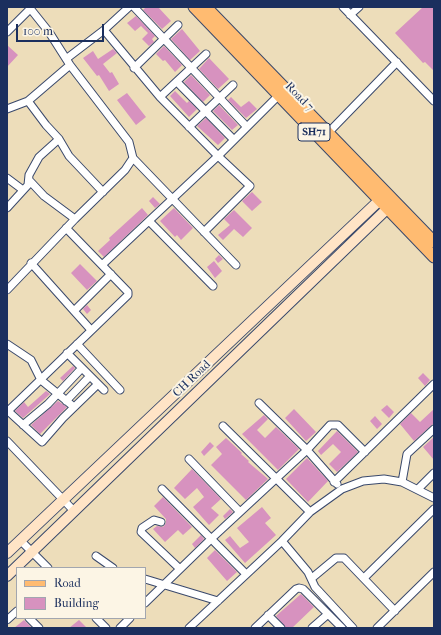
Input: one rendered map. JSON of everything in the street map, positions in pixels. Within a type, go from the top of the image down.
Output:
[{"type":"main road","name":"Road 7","points":[[194,7],[279,95],[391,205],[434,242]]},
{"type":"main road","name":"Road 7","points":[[206,7],[328,133],[383,197]]},
{"type":"main road","name":"Road 7","points":[[391,205],[434,257]]},
{"type":"street","points":[[7,109],[28,101],[68,62],[129,7]]},
{"type":"street","points":[[134,7],[247,127]]},
{"type":"street","points":[[343,7],[434,101]]},
{"type":"street","points":[[350,15],[359,7]]},
{"type":"street","points":[[7,32],[29,8],[49,32],[68,62],[130,142],[134,158],[236,265]]},
{"type":"street","points":[[134,68],[178,25]]},
{"type":"street","points":[[104,30],[134,68],[160,97],[250,186],[204,232]]},
{"type":"street","points":[[160,97],[206,54]]},
{"type":"street","points":[[328,133],[397,62]]},
{"type":"street","points":[[177,82],[234,140]]},
{"type":"street","points":[[189,127],[234,85]]},
{"type":"street","points":[[102,264],[173,200],[279,95]]},
{"type":"street","points":[[28,101],[46,125],[59,138],[69,156],[103,192]]},
{"type":"street","points":[[7,208],[23,190],[39,157],[59,138]]},
{"type":"street","points":[[7,290],[75,218],[126,170],[134,158]]},
{"type":"street","points":[[7,178],[23,190]]},
{"type":"street","points":[[29,180],[44,196],[75,218]]},
{"type":"street","name":"CH Road","points":[[7,553],[63,498],[383,197]]},
{"type":"street","name":"CH Road","points":[[16,567],[391,205]]},
{"type":"street","points":[[149,221],[213,286]]},
{"type":"street","points":[[66,228],[128,292],[128,297],[91,330],[7,412],[42,442],[74,407],[98,384]]},
{"type":"street","points":[[31,264],[91,330]]},
{"type":"street","points":[[74,311],[111,274]]},
{"type":"street","points":[[7,344],[31,360],[41,380],[74,407]]},
{"type":"street","points":[[77,344],[120,390]]},
{"type":"street","points":[[68,353],[104,390]]},
{"type":"street","points":[[23,425],[48,404],[82,368]]},
{"type":"street","points":[[66,401],[90,376]]},
{"type":"street","points":[[334,482],[434,385]]},
{"type":"street","points":[[259,403],[307,450],[334,482],[342,489]]},
{"type":"street","points":[[146,603],[211,539],[307,450],[330,425],[338,424],[365,452]]},
{"type":"street","points":[[223,426],[310,512]]},
{"type":"street","points":[[402,482],[407,454],[434,429]]},
{"type":"street","points":[[7,441],[74,511]]},
{"type":"street","points":[[189,459],[240,512]]},
{"type":"street","points":[[418,489],[434,474]]},
{"type":"street","points":[[189,628],[282,541],[310,512],[342,489],[363,481],[384,479],[402,482],[434,498]]},
{"type":"street","points":[[162,489],[246,574]]},
{"type":"street","points":[[364,578],[434,509]]},
{"type":"street","points":[[161,522],[154,520],[142,528],[141,532],[180,569]]},
{"type":"street","points":[[20,540],[47,567]]},
{"type":"street","points":[[282,541],[312,578],[315,587],[353,628]]},
{"type":"street","points":[[96,556],[112,567]]},
{"type":"street","points":[[312,578],[336,558],[344,558],[395,611]]},
{"type":"street","name":"CH Road","points":[[7,576],[16,567]]},
{"type":"street","points":[[377,628],[434,572]]},
{"type":"street","points":[[146,578],[218,601]]},
{"type":"street","points":[[255,628],[296,589],[299,588],[302,589],[335,620]]},
{"type":"street","points":[[7,620],[16,612]]},
{"type":"street","points":[[330,628],[339,612]]},
{"type":"street","points":[[268,615],[281,628]]},
{"type":"street","points":[[30,619],[39,628]]},
{"type":"street","points":[[97,619],[106,628]]},
{"type":"street","points":[[120,628],[129,619]]},
{"type":"street","points":[[312,628],[335,620]]},
{"type":"building","points":[[146,7],[158,7],[171,21],[162,29],[143,10]]},
{"type":"building","points":[[423,7],[434,7],[434,71],[425,62],[423,63],[395,33]]},
{"type":"building","points":[[136,16],[155,36],[152,39],[154,42],[149,46],[142,39],[148,33],[141,26],[135,31],[127,23]]},
{"type":"building","points":[[182,29],[200,51],[190,60],[171,39]]},
{"type":"building","points":[[7,45],[18,55],[7,67]]},
{"type":"building","points":[[164,46],[182,65],[175,72],[165,60],[163,61],[156,54]]},
{"type":"building","points":[[113,49],[117,53],[103,64],[110,73],[112,72],[119,84],[109,91],[99,75],[97,76],[83,58],[93,51],[98,59]]},
{"type":"building","points":[[209,58],[229,79],[218,89],[199,69]]},
{"type":"building","points":[[191,75],[210,95],[203,102],[184,82]]},
{"type":"building","points":[[175,91],[187,103],[189,101],[197,109],[189,117],[170,96]]},
{"type":"building","points":[[127,93],[146,117],[136,125],[117,100]]},
{"type":"building","points":[[231,97],[241,107],[249,101],[257,109],[246,118],[228,100]]},
{"type":"building","points":[[219,105],[238,125],[232,130],[213,111]]},
{"type":"building","points":[[206,118],[225,138],[218,145],[197,126]]},
{"type":"building","points":[[252,192],[262,202],[252,211],[242,201]]},
{"type":"building","points":[[153,197],[160,204],[155,208],[149,201]]},
{"type":"building","points":[[142,208],[148,215],[104,257],[98,251],[110,240],[109,238]]},
{"type":"building","points":[[174,208],[193,228],[181,240],[177,235],[175,237],[160,221]]},
{"type":"building","points":[[234,210],[252,228],[243,237],[234,229],[223,240],[218,235],[230,225],[224,219]]},
{"type":"building","points":[[219,255],[223,259],[218,263],[215,259]]},
{"type":"building","points":[[214,261],[222,271],[215,278],[207,267]]},
{"type":"building","points":[[80,264],[97,281],[87,290],[71,273]]},
{"type":"building","points":[[87,305],[91,310],[87,314],[83,309]]},
{"type":"building","points":[[73,366],[75,368],[63,381],[60,378]]},
{"type":"building","points":[[423,373],[430,380],[425,386],[418,378]]},
{"type":"building","points":[[46,391],[50,394],[23,418],[15,411],[24,402],[28,407]]},
{"type":"building","points":[[58,401],[67,407],[40,434],[31,425]]},
{"type":"building","points":[[387,405],[394,412],[389,418],[381,410]]},
{"type":"building","points":[[294,409],[316,432],[306,441],[285,418]]},
{"type":"building","points":[[434,409],[434,423],[414,441],[400,424],[411,413],[420,422]]},
{"type":"building","points":[[264,415],[268,419],[257,430],[265,438],[276,427],[299,449],[278,470],[242,434]]},
{"type":"building","points":[[375,416],[382,424],[377,429],[370,421]]},
{"type":"building","points":[[337,431],[358,452],[337,472],[329,464],[341,452],[333,444],[321,455],[318,451]]},
{"type":"building","points":[[434,437],[434,460],[423,447]]},
{"type":"building","points":[[226,438],[242,453],[241,454],[249,461],[248,462],[268,479],[246,500],[211,465],[222,454],[216,447]]},
{"type":"building","points":[[210,442],[214,446],[204,456],[201,452]]},
{"type":"building","points":[[307,458],[328,481],[308,502],[286,479]]},
{"type":"building","points":[[192,469],[221,499],[211,508],[219,515],[209,525],[193,507],[204,497],[197,488],[185,499],[174,488]]},
{"type":"building","points":[[163,497],[192,527],[183,535],[178,530],[165,542],[153,529],[157,526],[163,527],[166,523],[166,519],[154,506]]},
{"type":"building","points":[[262,507],[271,518],[265,523],[276,535],[245,563],[225,540],[230,536],[240,548],[249,542],[237,528]]},
{"type":"building","points":[[230,509],[233,512],[225,519],[223,516]]},
{"type":"building","points":[[201,535],[204,539],[195,548],[192,544]]},
{"type":"building","points":[[215,550],[237,572],[227,581],[207,558]]},
{"type":"building","points":[[301,594],[314,607],[292,628],[286,628],[276,616]]},
{"type":"building","points":[[24,620],[32,628],[14,628]]},
{"type":"building","points":[[79,620],[87,628],[69,628]]}]
